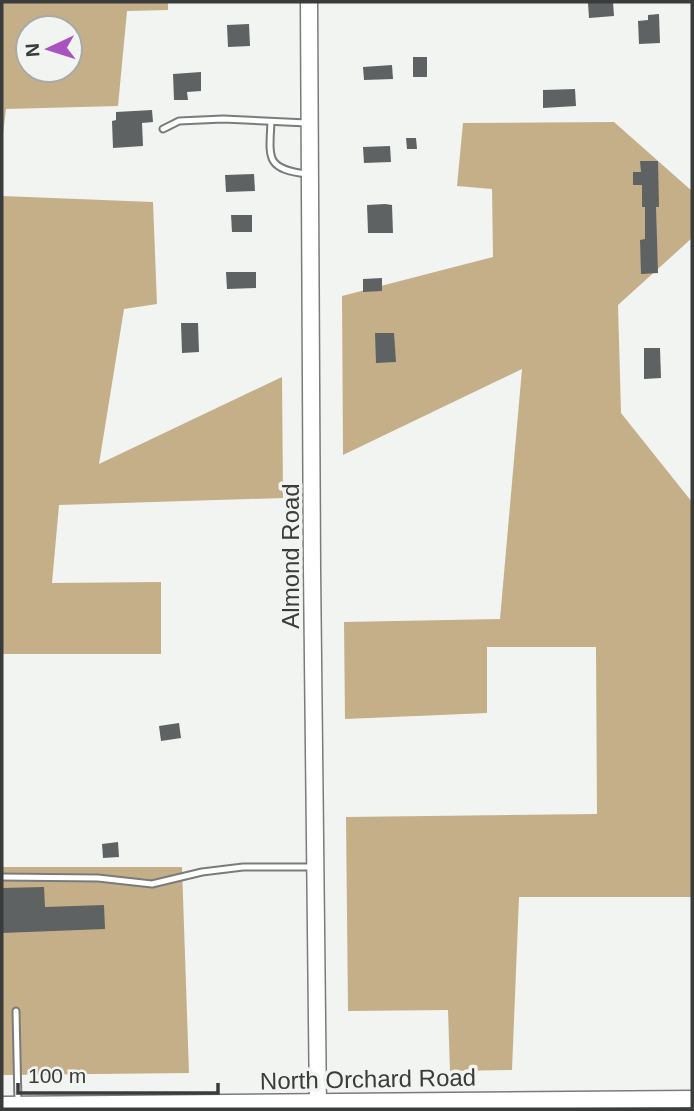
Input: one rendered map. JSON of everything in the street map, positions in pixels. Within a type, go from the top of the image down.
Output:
[{"type":"main road","name":"Almond Road","points":[[309,2],[318,1106]]},
{"type":"main road","name":"North Orchard Road","points":[[10,1105],[318,1106],[692,1099]]},
{"type":"lane","points":[[163,129],[179,121],[223,119],[310,124]]},
{"type":"lane","points":[[271,122],[270,144],[275,165],[286,172],[310,175]]},
{"type":"lane","points":[[2,877],[98,878],[152,884],[202,872],[243,867],[315,867]]},
{"type":"lane","points":[[10,1105],[16,1012]]},
{"type":"shaded area","points":[[2,2],[168,2],[168,10],[127,11],[118,106],[6,109],[2,142]]},
{"type":"shaded area","points":[[614,122],[692,191],[692,238],[618,305],[621,413],[692,502],[692,897],[519,897],[512,1070],[450,1071],[448,1010],[348,1011],[346,817],[597,814],[596,647],[487,647],[487,713],[345,719],[344,622],[500,619],[522,369],[343,455],[342,296],[493,257],[492,189],[457,186],[463,123]]},
{"type":"shaded area","points":[[2,196],[153,202],[157,304],[124,309],[99,464],[282,377],[283,498],[59,505],[52,583],[161,582],[161,654],[2,654]]},
{"type":"shaded area","points":[[2,867],[182,867],[189,1073],[2,1075]]},
{"type":"building","points":[[613,2],[614,16],[589,18],[588,3]]},
{"type":"building","points":[[659,14],[660,43],[639,44],[638,21],[648,20],[648,15]]},
{"type":"building","points":[[249,24],[250,46],[228,47],[227,25]]},
{"type":"building","points":[[413,57],[427,57],[427,77],[413,77]]},
{"type":"building","points":[[392,65],[393,79],[364,80],[363,67]]},
{"type":"building","points":[[201,72],[201,91],[187,92],[188,100],[174,100],[173,74]]},
{"type":"building","points":[[575,89],[576,106],[543,108],[543,90]]},
{"type":"building","points":[[152,110],[153,122],[142,123],[143,146],[113,148],[112,121],[116,120],[116,112]]},
{"type":"building","points":[[406,138],[416,138],[417,149],[407,149]]},
{"type":"building","points":[[390,146],[391,162],[364,163],[363,147]]},
{"type":"building","points":[[640,161],[658,161],[658,273],[641,274],[640,240],[645,239],[645,207],[642,207],[642,185],[633,185],[633,172],[641,172]]},
{"type":"building","points":[[254,174],[255,191],[226,192],[225,175]]},
{"type":"building","points":[[367,205],[392,205],[393,233],[368,233]]},
{"type":"building","points":[[231,215],[252,215],[252,232],[232,232]]},
{"type":"building","points":[[226,272],[256,272],[256,288],[227,289]]},
{"type":"building","points":[[382,278],[382,291],[363,292],[363,279]]},
{"type":"building","points":[[181,323],[198,323],[199,352],[182,353]]},
{"type":"building","points":[[375,333],[394,333],[396,362],[376,363]]},
{"type":"building","points":[[644,348],[660,348],[661,378],[644,379]]},
{"type":"building","points":[[179,723],[181,738],[161,741],[159,726]]},
{"type":"building","points":[[118,842],[119,857],[103,858],[102,844]]},
{"type":"building","points":[[44,887],[45,907],[104,905],[105,929],[2,933],[2,888]]}]
